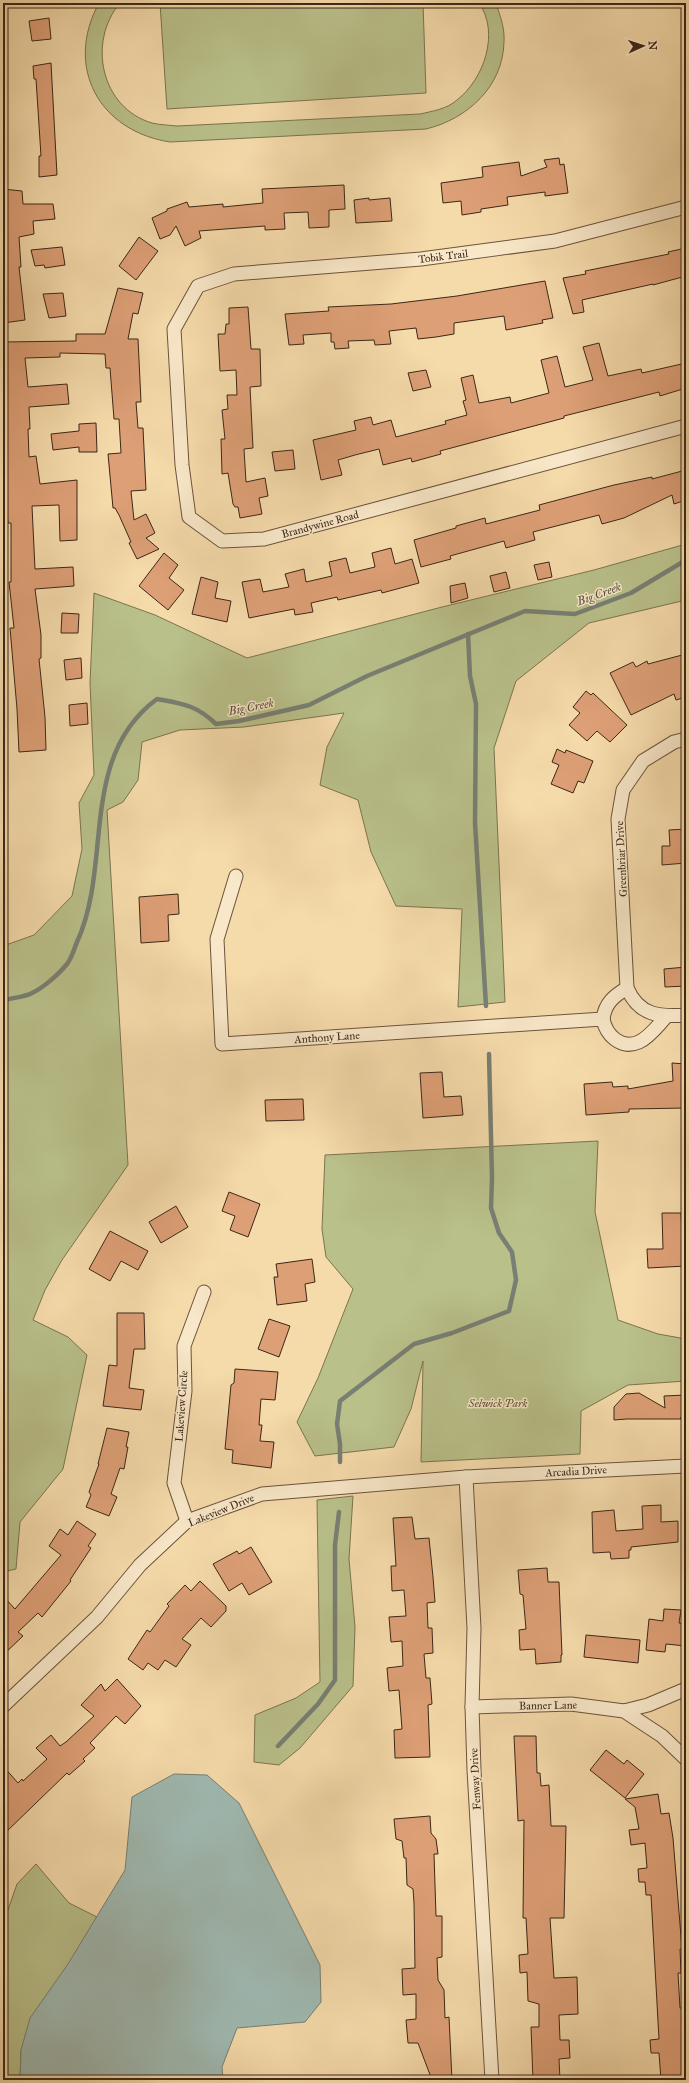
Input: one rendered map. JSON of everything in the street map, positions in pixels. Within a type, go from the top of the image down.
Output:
[{"type":"street","name":"Tobik Trail","points":[[198,286],[234,274],[421,259],[555,241],[686,207]]},
{"type":"street","name":"Brandywine Road","points":[[198,286],[174,329],[182,465],[190,517],[222,541],[264,539],[686,426]]},
{"type":"street","name":"Greenbriar Drive","points":[[628,988],[618,819],[623,790],[643,761],[674,742],[686,738]]},
{"type":"street","name":"Anthony Lane","points":[[236,876],[217,939],[222,1044],[603,1019]]},
{"type":"street","points":[[667,1016],[639,1042],[626,1044],[614,1040],[605,1029],[603,1019],[608,1002],[628,988],[631,996],[646,1011],[658,1016],[686,1015]]},
{"type":"street","name":"Lakeview Circle","points":[[188,1521],[174,1483],[185,1391],[184,1346],[204,1292]]},
{"type":"street","name":"Arcadia Drive","points":[[466,1477],[686,1466]]},
{"type":"street","name":"Lakeview Drive","points":[[3,1706],[97,1617],[140,1565],[188,1521],[262,1494],[466,1477]]},
{"type":"street","name":"Fenway Drive","points":[[466,1477],[474,1628],[472,1707],[474,1770],[492,2080]]},
{"type":"street","name":"Banner Lane","points":[[472,1707],[571,1704],[624,1710],[648,1705],[686,1689]]},
{"type":"street","name":"Banner Lane","points":[[624,1710],[662,1736],[686,1760]]},
{"type":"green space","points":[[99,3],[120,3],[110,19],[104,36],[102,54],[104,72],[111,89],[121,103],[135,115],[152,123],[164,125],[177,126],[420,114],[435,111],[449,106],[467,91],[481,68],[486,55],[488,28],[485,15],[479,3],[496,3],[501,17],[504,42],[502,58],[497,73],[490,87],[480,99],[455,118],[426,129],[170,142],[145,135],[124,125],[107,110],[95,92],[87,72],[85,50],[89,27]]},
{"type":"green space","points":[[160,3],[423,3],[426,93],[167,109]]},
{"type":"green space","points":[[686,544],[686,600],[589,623],[516,681],[494,748],[505,1002],[458,1007],[462,909],[396,906],[371,852],[358,800],[320,785],[327,747],[344,713],[244,727],[180,730],[142,742],[138,780],[123,802],[107,810],[128,1165],[62,1260],[45,1290],[33,1320],[68,1337],[87,1355],[63,1469],[20,1522],[16,1569],[3,1572],[3,946],[34,935],[72,896],[82,849],[79,803],[94,775],[90,683],[94,593],[155,615],[247,658],[442,607],[594,570]]},
{"type":"green space","name":"Selwick Park","points":[[598,1141],[595,1212],[618,1320],[658,1334],[686,1339],[686,1381],[628,1385],[581,1411],[580,1454],[421,1462],[423,1361],[411,1409],[394,1447],[315,1456],[297,1422],[318,1378],[353,1289],[326,1257],[322,1229],[325,1155]]},
{"type":"green space","points":[[353,1496],[349,1559],[355,1627],[353,1686],[300,1748],[279,1765],[254,1762],[255,1715],[296,1698],[320,1682],[317,1500]]},
{"type":"green space","points":[[36,1864],[69,1903],[97,1917],[21,2050],[20,2080],[3,2080],[3,1924],[17,1884]]},
{"type":"water","points":[[174,1774],[207,1775],[239,1803],[320,1965],[321,2002],[305,2022],[237,2028],[222,2067],[223,2080],[20,2080],[21,2050],[30,2018],[68,1964],[125,1870],[132,1797]]},
{"type":"building","points":[[49,18],[51,39],[32,41],[29,21]]},
{"type":"building","points":[[51,63],[57,175],[39,177],[39,156],[41,156],[36,79],[34,79],[33,66]]},
{"type":"building","points":[[559,158],[560,165],[564,164],[568,193],[545,196],[545,192],[507,197],[508,205],[481,209],[481,212],[462,215],[461,201],[443,203],[441,183],[483,177],[482,167],[519,162],[521,176],[547,167],[544,160]]},
{"type":"building","points":[[344,185],[345,209],[329,210],[329,227],[309,228],[308,212],[284,213],[285,229],[265,230],[265,226],[199,231],[201,238],[185,246],[176,226],[170,235],[160,239],[152,218],[167,211],[167,209],[187,202],[189,207],[223,204],[223,207],[263,203],[262,189]]},
{"type":"building","points":[[3,189],[22,191],[23,204],[53,204],[55,219],[33,221],[34,234],[19,237],[21,267],[19,267],[25,320],[3,323]]},
{"type":"building","points":[[369,198],[369,200],[390,198],[392,221],[356,223],[354,200]]},
{"type":"building","points":[[139,237],[158,251],[136,280],[119,266]]},
{"type":"building","points":[[62,247],[65,265],[45,268],[44,265],[35,266],[31,250]]},
{"type":"building","points":[[686,248],[686,276],[653,285],[582,300],[584,312],[573,314],[563,278],[586,274],[585,271],[669,254],[668,252]]},
{"type":"building","points":[[545,281],[553,318],[542,320],[543,323],[506,330],[504,316],[454,323],[454,334],[436,337],[418,339],[416,328],[389,331],[391,344],[375,345],[374,340],[348,341],[349,348],[335,349],[334,342],[331,342],[331,333],[303,335],[304,344],[289,345],[285,314],[329,311],[328,307],[391,304],[457,296]]},
{"type":"building","points":[[118,288],[143,293],[138,314],[133,313],[128,339],[138,339],[141,402],[136,402],[138,428],[143,428],[146,490],[131,491],[134,520],[146,514],[155,533],[146,538],[159,549],[137,559],[129,543],[131,542],[119,515],[115,508],[113,508],[108,454],[121,453],[119,419],[114,419],[110,368],[106,368],[105,354],[60,353],[60,357],[25,358],[28,387],[67,384],[69,404],[29,407],[29,457],[36,456],[40,484],[77,480],[77,540],[60,541],[59,505],[32,506],[35,569],[73,567],[74,586],[35,589],[41,635],[41,658],[39,659],[45,717],[46,750],[19,752],[10,628],[14,628],[9,582],[11,582],[11,523],[8,523],[4,478],[3,342],[76,341],[76,334],[105,334]]},
{"type":"building","points":[[63,293],[66,316],[49,318],[43,294]]},
{"type":"building","points":[[248,307],[251,349],[260,349],[261,386],[250,387],[253,448],[244,449],[246,482],[265,478],[268,496],[259,498],[262,514],[240,518],[238,507],[235,507],[233,504],[228,473],[222,474],[221,439],[225,439],[222,410],[228,409],[227,395],[237,395],[236,370],[220,371],[218,334],[225,334],[226,324],[229,324],[229,308]]},
{"type":"building","points":[[599,343],[608,376],[641,369],[642,373],[686,363],[686,388],[660,396],[659,392],[564,416],[564,418],[440,451],[441,454],[412,462],[411,458],[383,465],[379,449],[355,455],[338,460],[342,475],[321,480],[313,440],[356,430],[354,421],[371,417],[373,425],[391,420],[396,437],[446,424],[445,421],[467,415],[463,401],[466,400],[461,378],[473,375],[479,403],[510,397],[511,403],[549,393],[541,360],[557,356],[565,387],[593,380],[583,347]]},
{"type":"building","points":[[426,370],[431,387],[413,391],[408,373]]},
{"type":"building","points":[[96,423],[97,452],[79,452],[79,447],[53,450],[51,434],[79,431],[79,424]]},
{"type":"building","points":[[293,450],[295,469],[275,471],[272,452]]},
{"type":"building","points":[[686,470],[686,500],[674,504],[672,495],[624,518],[602,524],[599,515],[533,532],[535,540],[506,548],[504,541],[450,556],[451,559],[421,567],[414,540],[485,518],[486,524],[540,510],[539,505],[614,485],[652,477],[652,479]]},
{"type":"building","points":[[391,548],[395,564],[412,559],[419,583],[382,593],[381,590],[338,600],[337,597],[311,603],[313,612],[295,615],[294,609],[249,618],[242,582],[260,579],[263,592],[289,587],[285,574],[304,569],[306,582],[332,576],[329,562],[346,558],[350,573],[375,567],[372,553]]},
{"type":"building","points":[[164,553],[178,565],[169,578],[184,590],[168,610],[139,586]]},
{"type":"building","points":[[549,562],[552,577],[538,580],[534,565]]},
{"type":"building","points":[[506,572],[510,588],[494,592],[490,576]]},
{"type":"building","points":[[201,577],[218,582],[215,598],[231,601],[227,622],[192,614]]},
{"type":"building","points":[[465,583],[468,598],[451,603],[450,586]]},
{"type":"building","points":[[62,613],[79,614],[78,633],[61,633]]},
{"type":"building","points":[[686,654],[686,697],[676,700],[674,694],[631,715],[610,673],[633,662],[636,667],[647,661],[648,664]]},
{"type":"building","points":[[81,658],[82,678],[66,680],[64,660]]},
{"type":"building","points":[[586,691],[591,695],[593,693],[627,725],[610,742],[597,731],[587,741],[569,725],[580,713],[573,707]]},
{"type":"building","points":[[87,703],[88,724],[70,726],[69,705]]},
{"type":"building","points":[[557,749],[565,753],[566,750],[593,761],[584,783],[578,781],[573,793],[551,784],[559,765],[552,762]]},
{"type":"building","points":[[686,829],[686,863],[662,865],[662,846],[670,846],[669,830]]},
{"type":"building","points":[[178,894],[179,914],[168,915],[169,941],[141,943],[139,897]]},
{"type":"building","points":[[686,967],[686,986],[665,987],[664,969]]},
{"type":"building","points":[[672,1063],[686,1064],[686,1108],[629,1109],[629,1112],[586,1115],[584,1084],[612,1082],[613,1087],[628,1086],[628,1089],[673,1081]]},
{"type":"building","points":[[442,1072],[444,1097],[461,1096],[463,1115],[423,1118],[420,1073]]},
{"type":"building","points":[[303,1099],[304,1120],[266,1121],[265,1100]]},
{"type":"building","points":[[229,1192],[260,1204],[248,1237],[230,1230],[235,1216],[222,1211]]},
{"type":"building","points":[[176,1206],[188,1227],[161,1243],[149,1222]]},
{"type":"building","points":[[662,1213],[681,1213],[682,1234],[686,1234],[686,1266],[648,1268],[647,1249],[663,1249]]},
{"type":"building","points":[[110,1231],[148,1251],[138,1270],[121,1261],[110,1281],[89,1269]]},
{"type":"building","points":[[312,1259],[315,1282],[305,1284],[307,1301],[277,1305],[274,1277],[278,1277],[276,1264]]},
{"type":"building","points":[[117,1313],[144,1313],[145,1349],[134,1349],[129,1388],[144,1390],[141,1410],[103,1406],[109,1365],[117,1366]]},
{"type":"building","points":[[269,1319],[290,1326],[279,1357],[258,1349]]},
{"type":"building","points":[[235,1369],[278,1372],[275,1400],[261,1399],[259,1425],[262,1425],[260,1441],[274,1442],[271,1468],[232,1463],[233,1450],[225,1449],[231,1385],[234,1383]]},
{"type":"building","points":[[639,1393],[665,1408],[664,1396],[686,1395],[686,1417],[680,1418],[683,1419],[614,1420],[614,1407],[626,1394]]},
{"type":"building","points":[[107,1428],[129,1432],[124,1469],[120,1468],[111,1494],[117,1497],[109,1516],[86,1507],[91,1495],[89,1492],[99,1464]]},
{"type":"building","points":[[661,1505],[661,1522],[678,1521],[678,1542],[631,1547],[631,1550],[629,1550],[629,1558],[611,1559],[610,1552],[593,1553],[592,1512],[614,1510],[616,1531],[643,1529],[642,1506]]},
{"type":"building","points":[[412,1517],[415,1539],[429,1538],[435,1602],[427,1603],[428,1628],[432,1628],[433,1653],[424,1654],[426,1678],[430,1678],[432,1704],[428,1705],[430,1757],[395,1758],[394,1730],[402,1729],[399,1690],[389,1691],[387,1668],[403,1666],[402,1641],[391,1642],[389,1617],[406,1616],[404,1590],[392,1591],[391,1566],[396,1566],[393,1518]]},
{"type":"building","points":[[77,1521],[96,1534],[88,1546],[91,1548],[70,1580],[71,1581],[42,1617],[38,1613],[18,1632],[23,1636],[3,1655],[3,1596],[15,1609],[61,1555],[49,1546],[60,1529],[68,1535]]},
{"type":"building","points":[[251,1547],[272,1582],[249,1595],[242,1583],[229,1591],[213,1564],[237,1551],[239,1554]]},
{"type":"building","points":[[547,1568],[548,1582],[559,1582],[562,1655],[561,1662],[536,1664],[535,1649],[520,1650],[519,1630],[526,1629],[523,1595],[520,1594],[518,1570]]},
{"type":"building","points":[[200,1581],[226,1606],[226,1611],[211,1627],[201,1618],[182,1639],[191,1645],[176,1667],[165,1660],[158,1670],[148,1663],[143,1670],[128,1659],[147,1630],[150,1632],[169,1606],[167,1604],[185,1585],[191,1591]]},
{"type":"building","points":[[664,1609],[681,1610],[679,1623],[686,1624],[686,1646],[666,1644],[665,1652],[646,1650],[649,1619],[663,1621]]},
{"type":"building","points":[[586,1635],[640,1640],[638,1663],[584,1657]]},
{"type":"building","points":[[117,1679],[141,1706],[125,1724],[116,1716],[90,1743],[95,1748],[83,1759],[85,1761],[69,1775],[67,1773],[3,1835],[3,1766],[18,1783],[22,1779],[23,1781],[47,1759],[36,1748],[51,1735],[60,1746],[66,1742],[94,1716],[81,1705],[101,1684],[105,1691]]},
{"type":"building","points":[[514,1736],[536,1736],[537,1773],[540,1773],[541,1786],[549,1785],[551,1826],[566,1826],[564,1918],[550,1918],[554,1978],[577,1977],[578,2014],[559,2015],[560,2040],[569,2040],[570,2058],[559,2059],[560,2080],[533,2080],[531,2027],[539,2027],[539,2004],[528,2001],[527,1972],[520,1973],[519,1955],[528,1954],[526,1918],[523,1918],[524,1820],[518,1821]]},
{"type":"building","points":[[606,1750],[624,1764],[627,1760],[644,1774],[625,1798],[590,1770]]},
{"type":"building","points":[[658,1794],[661,1814],[669,1813],[673,1838],[682,1949],[680,1949],[681,1973],[678,1973],[680,2008],[684,2008],[686,2080],[661,2080],[659,2053],[651,2053],[650,2040],[659,2039],[651,1895],[646,1895],[645,1882],[639,1882],[638,1869],[647,1868],[645,1843],[631,1845],[629,1830],[639,1829],[635,1807],[625,1799]]},
{"type":"building","points":[[430,1816],[431,1833],[436,1839],[438,1854],[434,1854],[436,1916],[442,1916],[442,1957],[437,1958],[438,1980],[444,1990],[445,2018],[449,2017],[452,2080],[432,2080],[418,2043],[408,2043],[406,2020],[416,2019],[416,1994],[403,1995],[402,1969],[415,1968],[414,1903],[413,1889],[407,1885],[406,1858],[404,1858],[402,1841],[396,1839],[394,1819]]},
{"type":"waterway","name":"Big Creek","points":[[3,1001],[29,995],[36,991],[64,968],[70,959],[88,912],[94,879],[106,781],[116,750],[132,723],[157,699],[189,706],[196,709],[216,724],[239,721],[309,705],[367,676],[525,611],[575,614],[631,593],[686,560]]},
{"type":"waterway","points":[[468,634],[470,676],[476,704],[475,823],[486,1006]]},
{"type":"waterway","points":[[340,1462],[340,1444],[337,1424],[340,1401],[414,1344],[452,1333],[509,1311],[516,1280],[512,1252],[499,1233],[491,1208],[492,1178],[489,1054]]},
{"type":"waterway","points":[[278,1746],[318,1704],[335,1680],[335,1545],[339,1512]]}]
